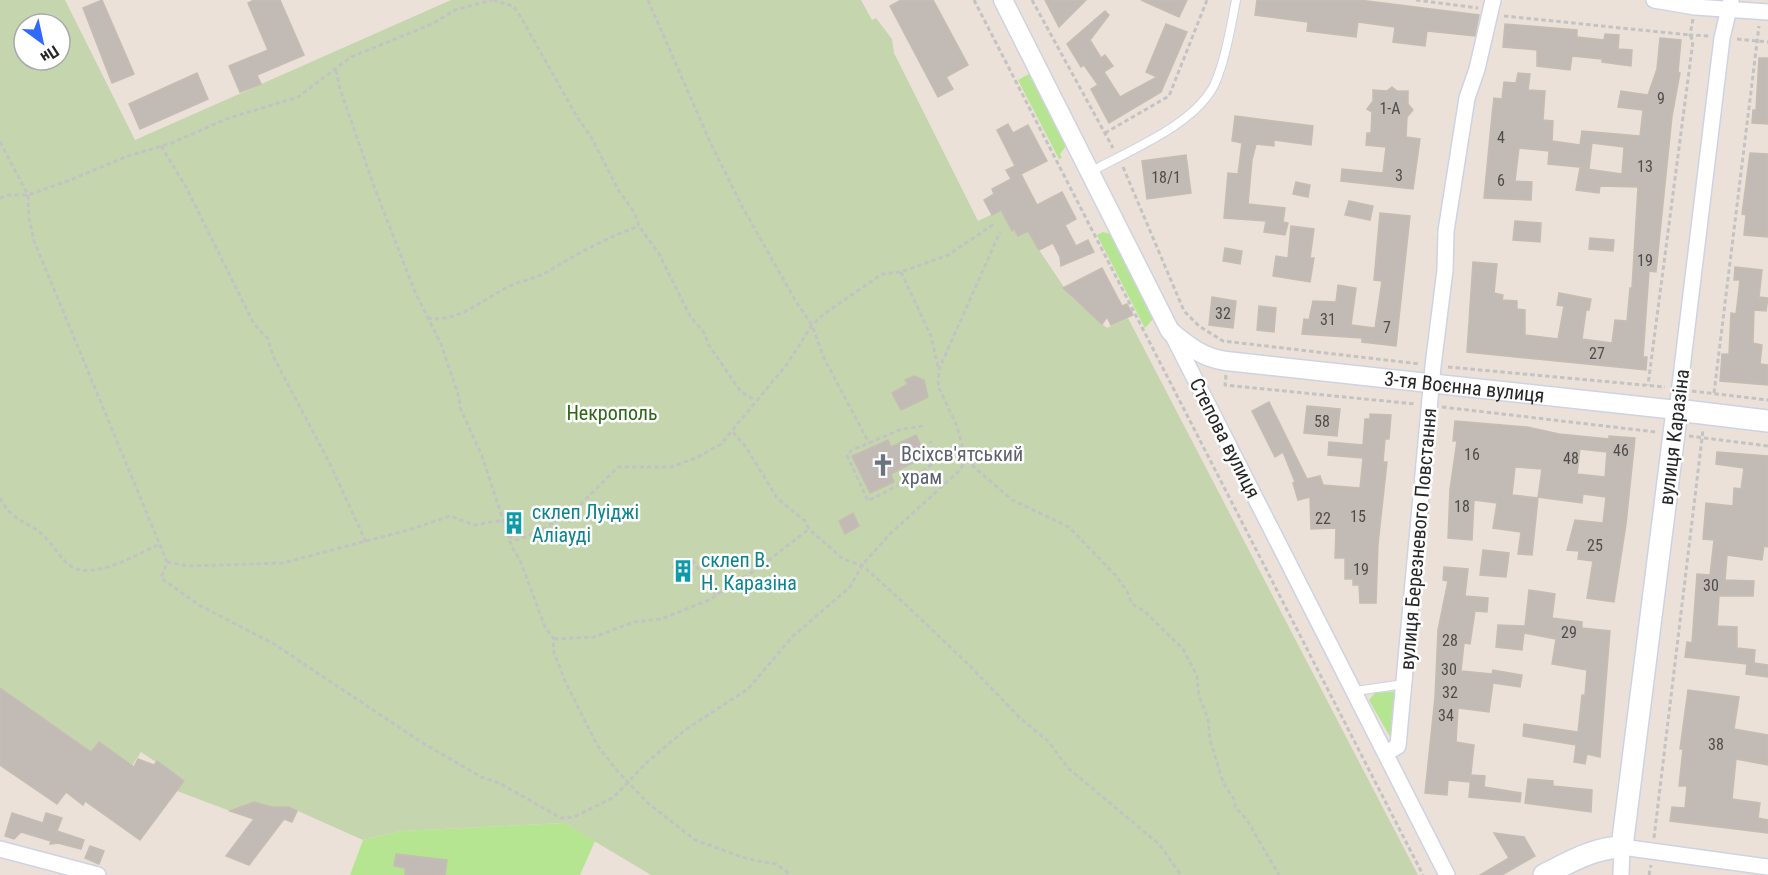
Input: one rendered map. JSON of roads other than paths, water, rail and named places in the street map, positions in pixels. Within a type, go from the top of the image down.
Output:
[{"type":"main road","name":"3-тя Воєнна вулиця","points":[[1677,410],[1768,421]]},
{"type":"main road","name":"вулиця Каразіна","points":[[1622,847],[1677,410]]},
{"type":"main road","points":[[1544,875],[1578,857],[1605,848],[1622,847]]},
{"type":"street","name":"Степова вулиця","points":[[1003,0],[1092,171],[1170,331],[1356,691],[1447,875]]},
{"type":"street","points":[[1654,0],[1695,7],[1730,4],[1764,11]]},
{"type":"street","name":"вулиця Каразіна","points":[[1677,410],[1722,38],[1730,4]]},
{"type":"street","name":"вулиця Березневого Повстання","points":[[1386,753],[1398,746],[1406,684],[1432,374],[1445,270],[1446,231],[1467,98],[1477,69],[1491,7]]},
{"type":"street","name":"3-тя Воєнна вулиця","points":[[1170,331],[1191,348],[1211,359],[1432,374],[1677,410]]},
{"type":"street","points":[[1622,847],[1638,848],[1652,853],[1768,867]]},
{"type":"street","name":"вулиця Каразіна","points":[[1621,875],[1622,847]]},
{"type":"street","points":[[0,849],[98,875]]},
{"type":"lane","points":[[1092,171],[1190,116],[1205,99],[1216,81],[1236,0]]},
{"type":"lane","points":[[1356,691],[1406,684]]},
{"type":"place","name":"Всіхсв'ятський храм","points":[[883,465]]},
{"type":"place","name":"склеп Луіджі Аліауді","points":[[514,523]]},
{"type":"place","name":"склеп В. Н. Каразіна","points":[[683,571]]},
{"type":"park label","name":"Некрополь","points":[[612,413]]}]
